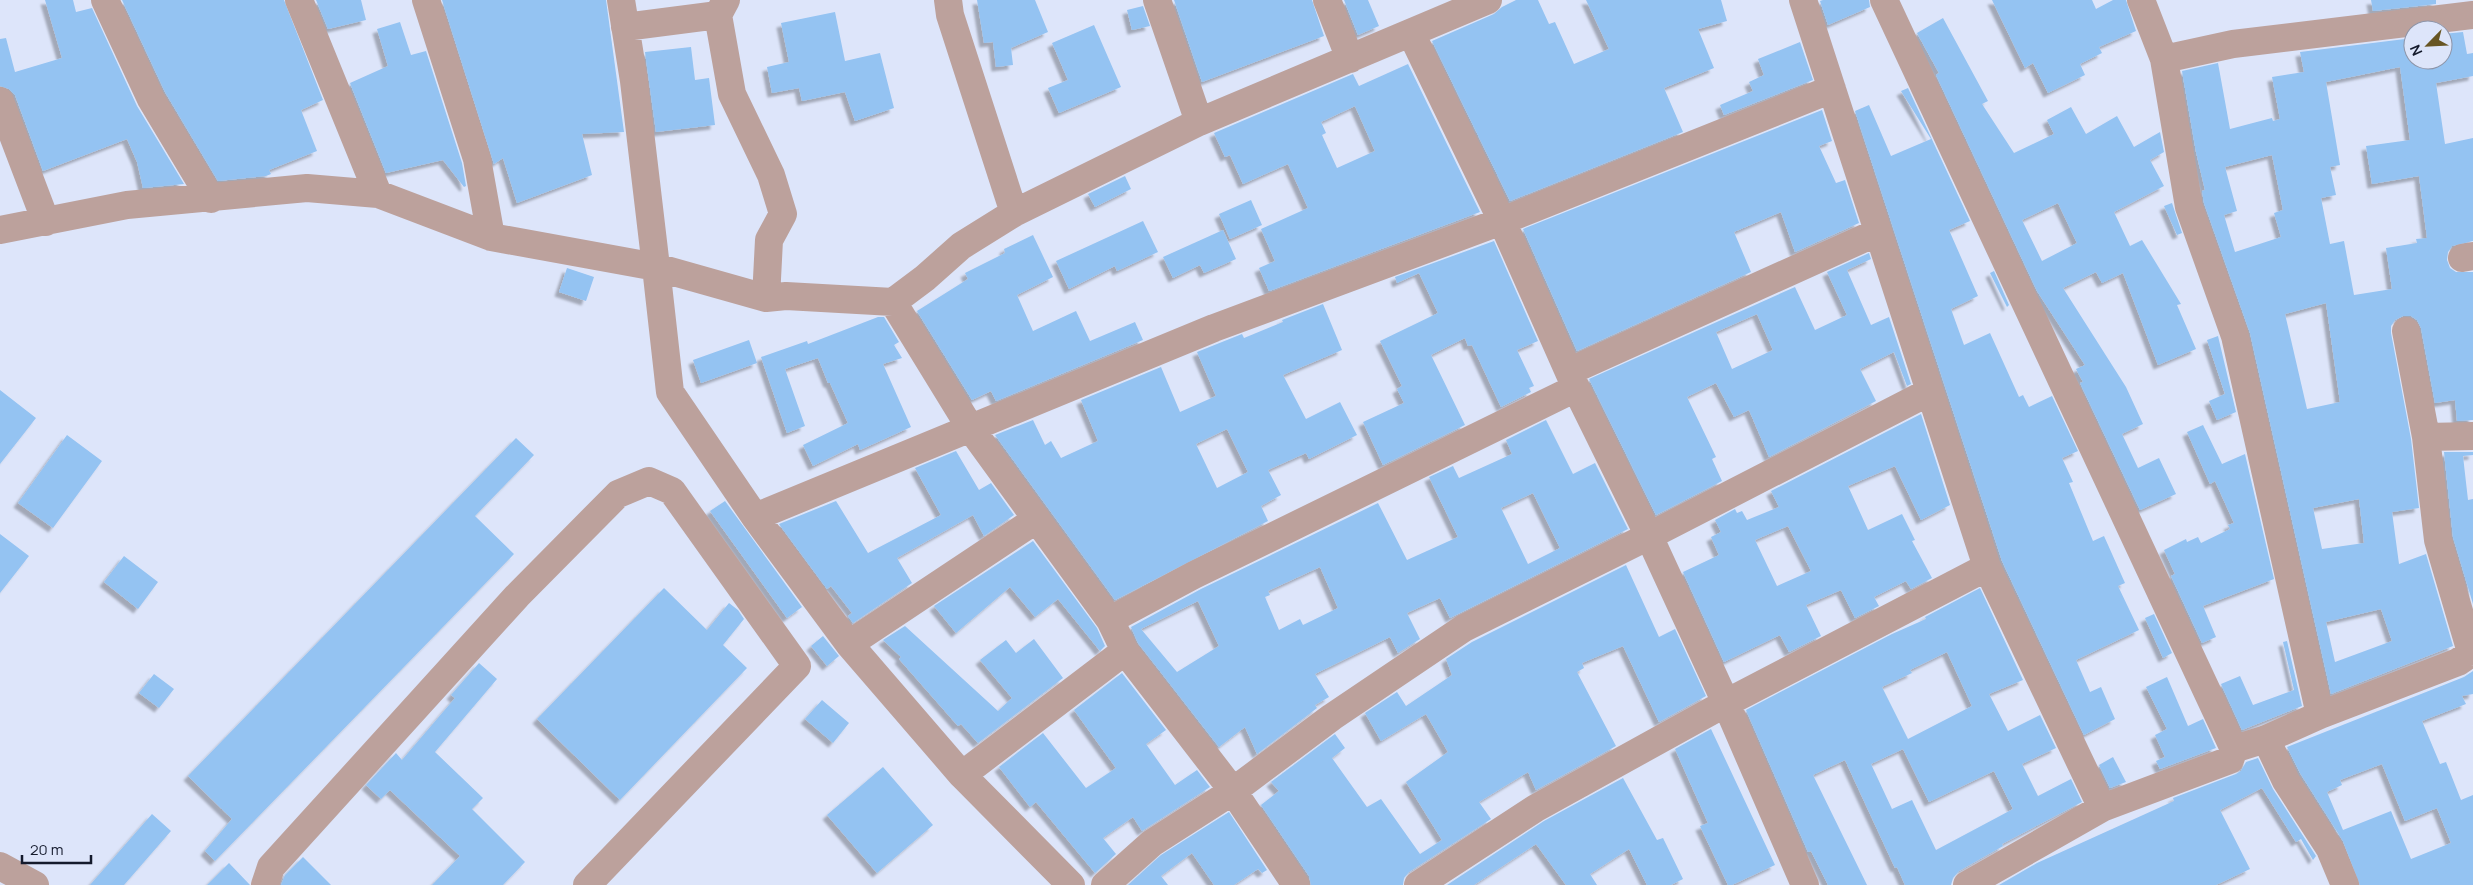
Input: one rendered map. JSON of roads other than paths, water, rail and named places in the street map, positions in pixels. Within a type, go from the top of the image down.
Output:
[{"type":"street","points":[[105,0],[151,99],[211,199]]},
{"type":"street","points":[[299,0],[378,194]]},
{"type":"street","points":[[426,0],[477,159],[491,237]]},
{"type":"street","points":[[621,0],[656,267],[670,392],[755,517],[849,644],[962,776],[1071,885]]},
{"type":"street","points":[[948,0],[950,15],[1014,212]]},
{"type":"street","points":[[1157,0],[1200,122]]},
{"type":"street","points":[[1327,0],[1350,59]]},
{"type":"street","points":[[0,230],[128,205],[211,199],[307,188],[378,194],[491,237],[656,267],[766,298],[786,296],[894,302],[926,278],[961,246],[1014,212],[1200,122],[1488,0]]},
{"type":"street","points":[[1803,0],[1987,567],[2102,808]]},
{"type":"street","points":[[1884,0],[2234,749],[2230,760],[2102,808],[1967,885]]},
{"type":"street","points":[[2140,0],[2164,59],[2189,207],[2234,336],[2320,714]]},
{"type":"street","points":[[625,27],[722,8],[732,94],[771,175],[783,214],[769,240],[766,298]]},
{"type":"street","points":[[2164,59],[2233,44],[2473,15]]},
{"type":"street","points":[[1412,32],[1502,221],[1573,380],[1649,536],[1726,703],[1806,885]]},
{"type":"street","points":[[755,517],[1214,328],[1502,221],[1832,89]]},
{"type":"street","points":[[0,102],[46,222]]},
{"type":"street","points":[[1110,620],[1573,380],[1878,232]]},
{"type":"street","points":[[894,302],[970,429],[1110,620],[1125,651],[1233,791],[1296,885]]},
{"type":"street","points":[[2234,749],[2266,739],[2320,714],[2458,662],[2472,652],[2438,540],[2426,437],[2406,332]]},
{"type":"street","points":[[1105,885],[1152,843],[1233,791],[1332,717],[1464,628],[1649,536],[1929,392]]},
{"type":"street","points":[[2426,437],[2473,436]]},
{"type":"street","points":[[266,885],[271,867],[517,596],[618,494],[648,481],[672,491],[797,666],[591,883]]},
{"type":"street","points":[[849,644],[1037,519]]},
{"type":"street","points":[[1418,885],[1536,808],[1726,703],[1987,567]]},
{"type":"street","points":[[962,776],[1125,651]]},
{"type":"street","points":[[2266,739],[2286,781],[2330,849],[2345,885]]},
{"type":"street","points":[[0,866],[35,885]]}]
